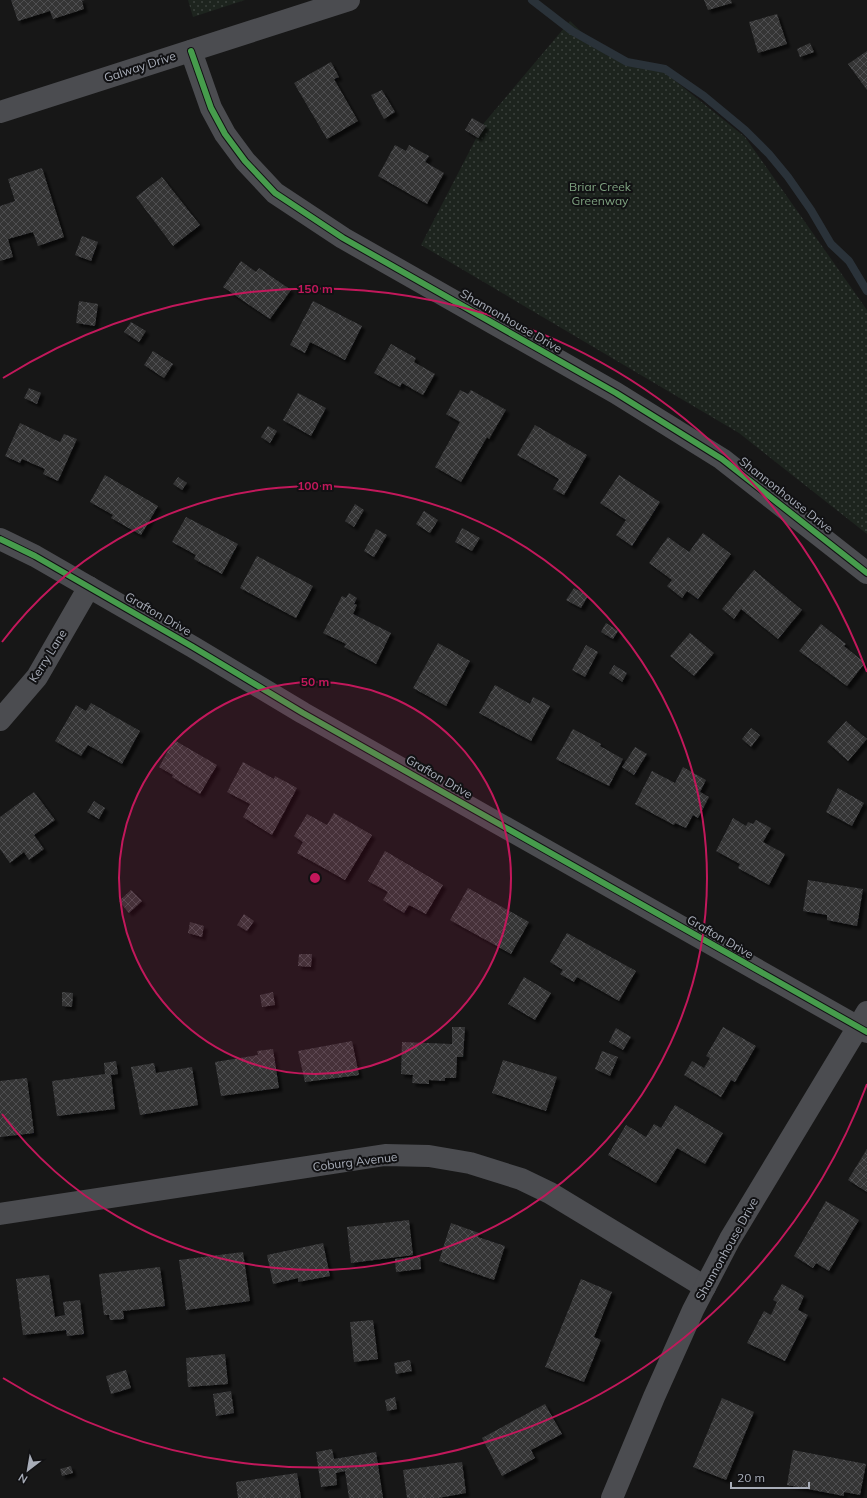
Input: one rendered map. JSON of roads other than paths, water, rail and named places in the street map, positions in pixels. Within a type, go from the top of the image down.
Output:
[{"type":"street","name":"Galway Drive","points":[[0,112],[191,51],[340,1]]},
{"type":"street","name":"Shannonhouse Drive","points":[[191,51],[211,108],[225,134],[245,161],[275,193],[343,238],[616,393],[722,459],[867,572]]},
{"type":"street","name":"Grafton Drive","points":[[0,539],[35,556],[89,587],[303,713],[864,1024]]},
{"type":"street","name":"Kerry Lane","points":[[0,720],[36,677],[89,587]]},
{"type":"street","name":"Shannonhouse Drive","points":[[612,1498],[654,1397],[705,1286],[730,1239],[864,1024]]},
{"type":"street","name":"Coburg Avenue","points":[[0,1214],[385,1155],[429,1156],[470,1162],[521,1179],[550,1193],[705,1286]]},
{"type":"waterway","points":[[532,0],[572,31],[627,62],[665,69],[704,96],[745,130],[769,154],[788,177],[811,210],[831,244],[849,261],[867,291]]},
{"type":"park label","name":"Briar Creek Greenway","points":[[600,194]]}]
